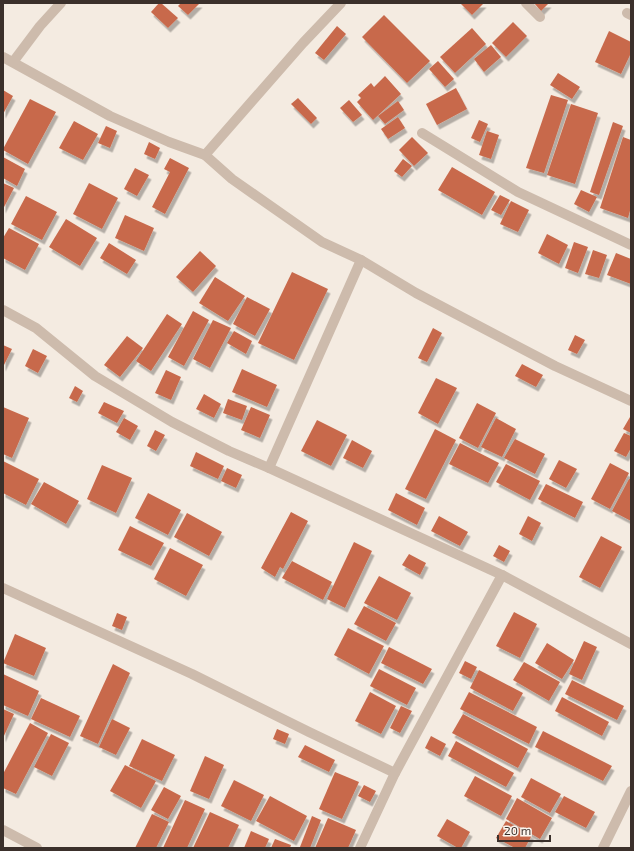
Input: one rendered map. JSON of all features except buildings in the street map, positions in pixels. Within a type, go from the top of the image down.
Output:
[{"type":"street","points":[[13,62],[40,26],[61,3]]},
{"type":"street","points":[[204,154],[303,43],[341,3]]},
{"type":"street","points":[[526,3],[540,17]]},
{"type":"street","points":[[3,57],[110,116],[169,142],[204,154],[232,179],[322,242],[361,260],[416,293],[555,366],[631,401]]},
{"type":"street","points":[[422,133],[518,192],[631,245]]},
{"type":"street","points":[[269,468],[361,260]]},
{"type":"street","points":[[3,310],[36,328],[95,376],[172,422],[229,451],[502,576],[631,644]]},
{"type":"street","points":[[360,848],[395,772],[502,576]]},
{"type":"street","points":[[3,588],[192,674],[302,729],[395,772]]},
{"type":"street","points":[[603,848],[631,791]]},
{"type":"street","points":[[3,830],[37,848]]}]
